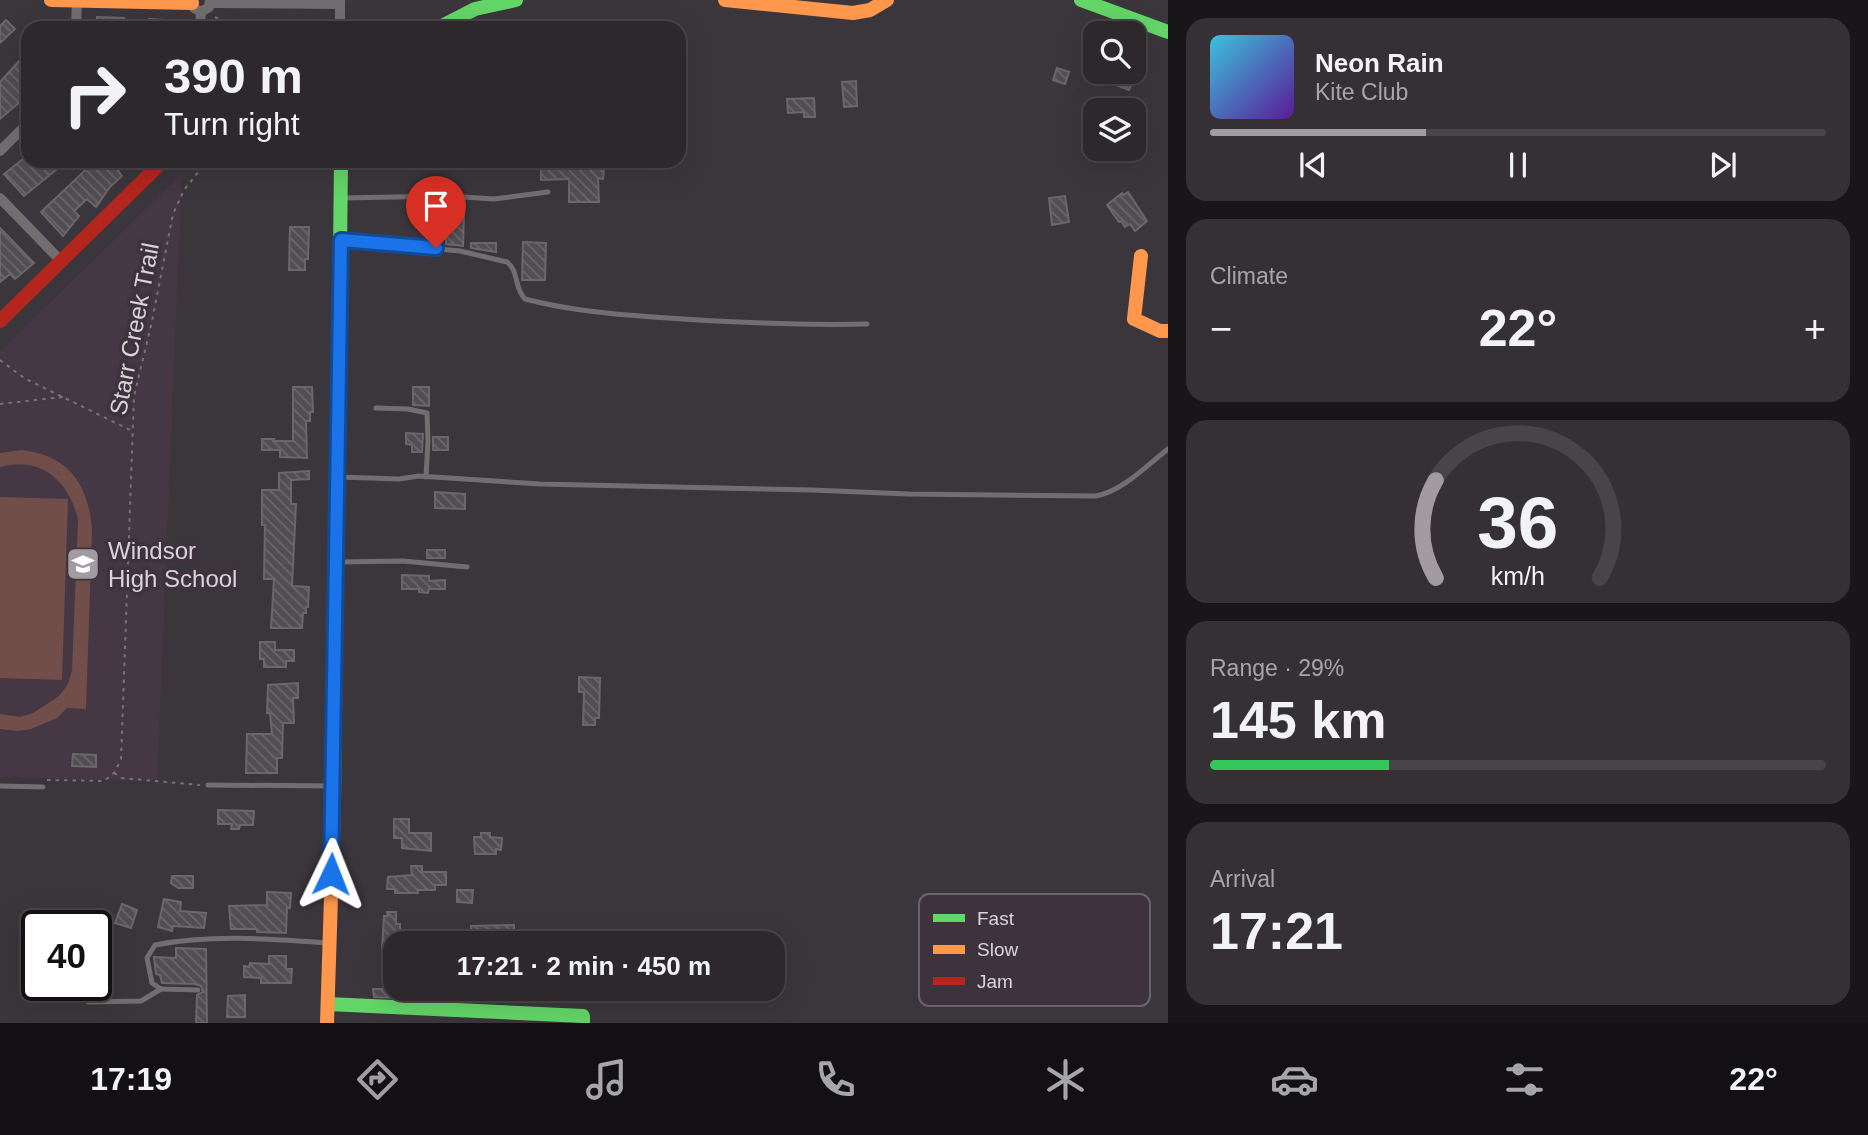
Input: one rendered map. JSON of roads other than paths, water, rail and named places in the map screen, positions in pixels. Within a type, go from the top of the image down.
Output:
[{"type":"street","points":[[51,0],[195,5],[208,9],[210,1],[340,2],[340,21]]},
{"type":"street","points":[[76,21],[77,0]]},
{"type":"street","points":[[448,21],[490,4],[516,0]]},
{"type":"street","points":[[725,0],[853,13],[870,10],[887,0]]},
{"type":"street","points":[[1081,0],[1168,32]]},
{"type":"street","points":[[0,150],[21,130]]},
{"type":"street","points":[[0,321],[156,168]]},
{"type":"street","points":[[327,1023],[334,786],[341,168]]},
{"type":"street","points":[[0,198],[61,261]]},
{"type":"street","points":[[1141,256],[1134,319],[1160,331],[1168,331]]},
{"type":"street","points":[[328,1004],[583,1019]]},
{"type":"lane","points":[[342,198],[448,196],[494,199],[548,192]]},
{"type":"lane","points":[[341,240],[460,251],[506,262],[511,265],[519,293],[525,299],[577,309],[681,321],[867,324]]},
{"type":"lane","points":[[376,408],[408,409],[427,414],[426,477]]},
{"type":"lane","points":[[338,477],[426,477],[540,484],[786,489],[908,495],[1105,494],[1168,449]]},
{"type":"lane","points":[[337,562],[403,562],[467,567]]},
{"type":"lane","points":[[0,786],[42,783]]},
{"type":"lane","points":[[208,785],[334,786]]},
{"type":"lane","points":[[198,990],[161,989],[152,984],[147,958],[155,945],[180,940],[218,939],[329,943]]},
{"type":"lane","points":[[88,1002],[141,1001],[161,989]]},
{"type":"place","name":"Windsor High School","points":[[83,564]]}]
